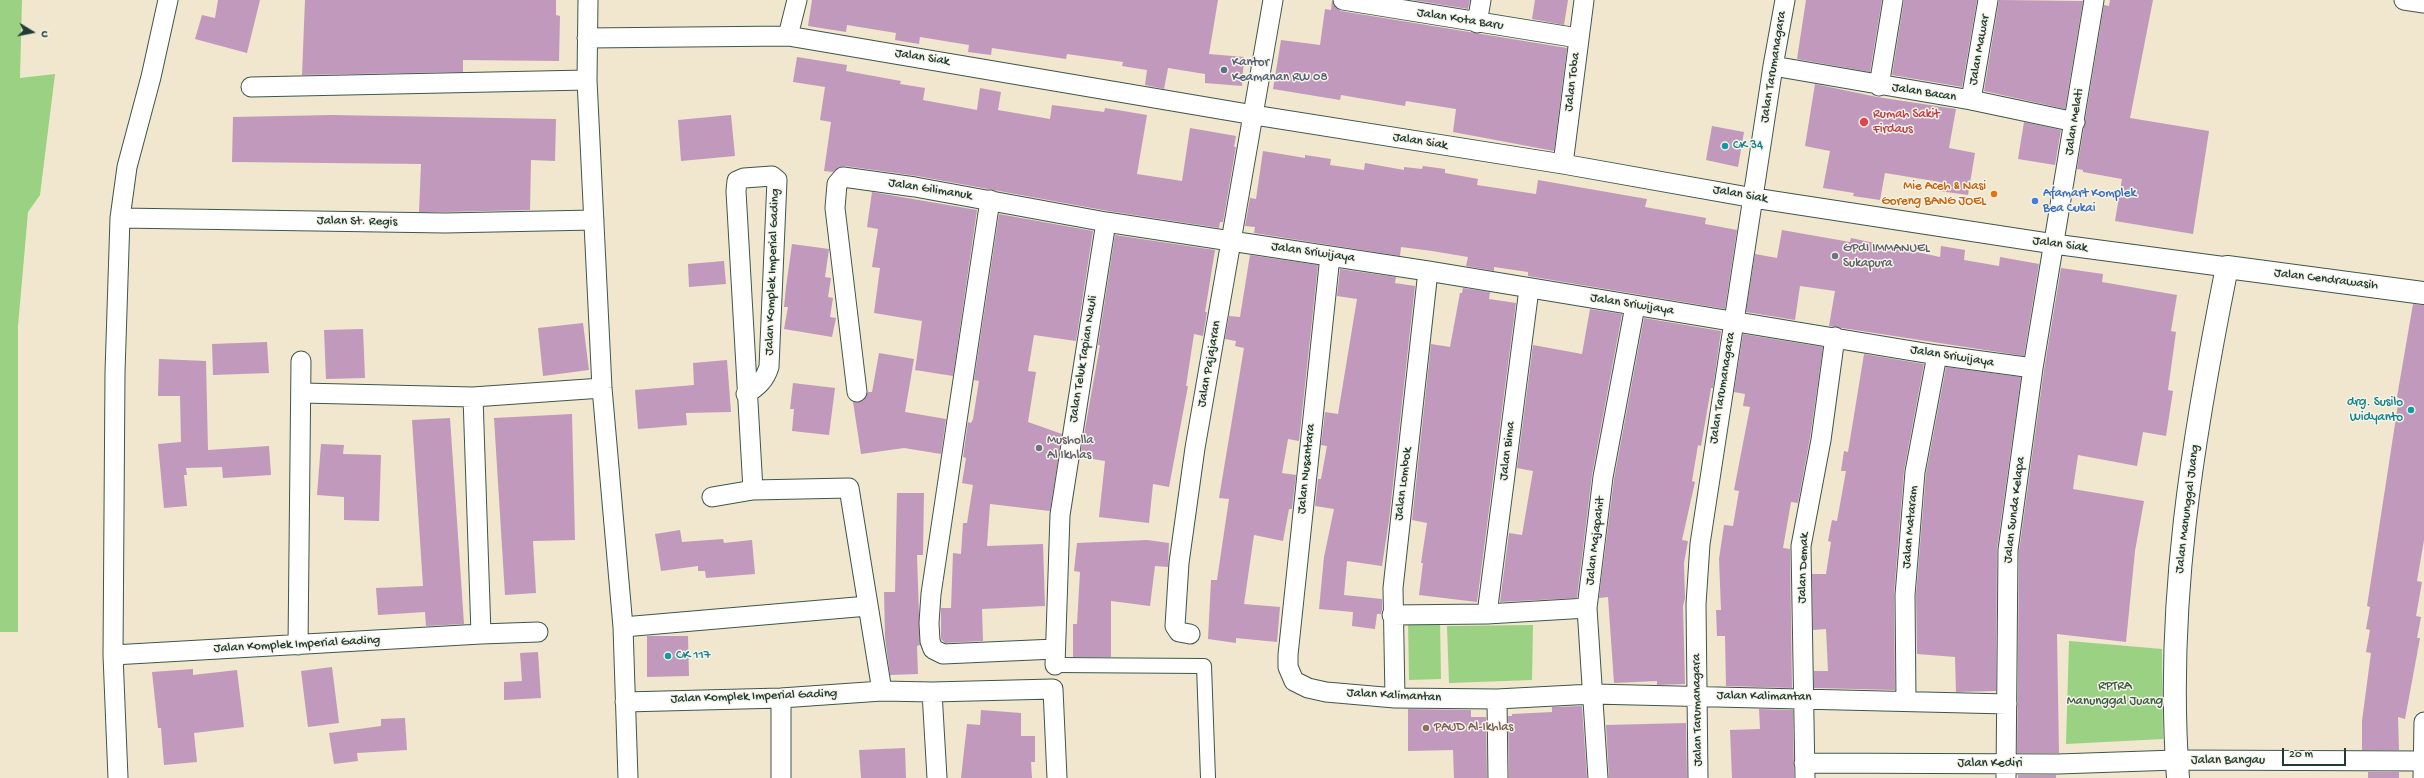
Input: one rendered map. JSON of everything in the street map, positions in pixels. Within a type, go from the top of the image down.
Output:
[{"type":"street","points":[[118,778],[113,656],[115,372],[120,218],[127,167],[151,77],[168,0]]},
{"type":"street","points":[[588,0],[588,80],[602,388],[623,627],[628,778]]},
{"type":"street","points":[[788,36],[797,0]]},
{"type":"street","points":[[1254,116],[1273,0]]},
{"type":"street","name":"Jalan Kota Baru","points":[[1343,0],[1385,4],[1477,23],[1578,38]]},
{"type":"street","points":[[1477,23],[1481,0]]},
{"type":"street","name":"Jalan Toba","points":[[1563,164],[1584,0]]},
{"type":"street","name":"Jalan Tarumanagara","points":[[1698,778],[1699,696],[1696,604],[1700,544],[1754,198],[1772,66],[1785,0]]},
{"type":"street","points":[[1879,86],[1893,0]]},
{"type":"street","name":"Jalan Mawar","points":[[1971,100],[1988,0]]},
{"type":"street","name":"Jalan Melati","points":[[2054,244],[2094,0]]},
{"type":"street","points":[[2404,0],[2424,3]]},
{"type":"street","name":"Jalan Siak","points":[[587,38],[788,36],[1254,116],[1563,164],[1754,198],[2054,244],[2227,267]]},
{"type":"street","name":"Jalan Bacan","points":[[1772,66],[1879,86],[1971,100],[2075,122]]},
{"type":"street","points":[[251,87],[588,80]]},
{"type":"street","name":"Jalan Pajajaran","points":[[1190,634],[1180,632],[1175,626],[1179,563],[1195,448],[1254,116]]},
{"type":"street","name":"Jalan Komplek Imperial Gading","points":[[746,394],[759,385],[766,376],[769,367],[777,180],[772,176],[744,178],[737,181],[746,394],[754,490]]},
{"type":"street","name":"Jalan Gilimanuk","points":[[857,392],[835,208],[837,184],[843,177],[915,187],[1106,222],[1232,241]]},
{"type":"street","points":[[990,200],[931,594],[930,640],[933,649],[943,654],[1055,657],[1204,666],[1208,778]]},
{"type":"street","name":"Jalan St. Regis","points":[[120,218],[467,224],[594,220]]},
{"type":"street","name":"Jalan Teluk Tapian Nauli","points":[[1055,657],[1060,514],[1106,222]]},
{"type":"street","name":"Jalan Sriwijaya","points":[[1232,241],[1428,271],[1529,289],[1835,337],[1937,355],[2033,368]]},
{"type":"street","name":"Jalan Sunda Kelapa","points":[[2006,771],[2008,550],[2033,368],[2054,244]]},
{"type":"street","name":"Jalan Nusantara","points":[[1294,681],[1288,667],[1288,655],[1330,256]]},
{"type":"street","name":"Jalan Cendrawasih","points":[[2227,267],[2424,293]]},
{"type":"street","name":"Jalan Manunggal Juang","points":[[2177,769],[2173,666],[2182,533],[2208,360],[2227,267]]},
{"type":"street","name":"Jalan Lombok","points":[[1395,698],[1392,615],[1397,542],[1428,271]]},
{"type":"street","name":"Jalan Bima","points":[[1486,614],[1529,289]]},
{"type":"street","name":"Jalan Majapahit","points":[[1598,778],[1587,608],[1603,477],[1635,306]]},
{"type":"street","name":"Jalan Demak","points":[[1804,770],[1805,697],[1802,546],[1821,440],[1835,337]]},
{"type":"street","name":"Jalan Mataram","points":[[1906,700],[1906,595],[1915,472],[1937,355]]},
{"type":"street","points":[[298,644],[302,392],[301,361]]},
{"type":"street","points":[[302,392],[474,398],[602,388]]},
{"type":"street","points":[[474,398],[481,634]]},
{"type":"street","points":[[712,497],[754,490],[849,488],[882,691]]},
{"type":"street","points":[[623,627],[868,606]]},
{"type":"street","points":[[1392,615],[1486,614],[1587,608]]},
{"type":"street","name":"Jalan Komplek Imperial Gading","points":[[113,656],[298,644],[538,632]]},
{"type":"street","name":"Jalan Kalimantan","points":[[1294,681],[1308,688],[1326,692],[1395,698],[1497,699],[1593,694],[1805,697],[2007,704]]},
{"type":"street","name":"Jalan Komplek Imperial Gading","points":[[625,702],[781,698],[882,691],[932,692],[1053,689],[1057,778]]},
{"type":"street","points":[[932,692],[937,778]]},
{"type":"street","points":[[781,698],[781,778]]},
{"type":"street","points":[[1497,699],[1498,778]]},
{"type":"street","points":[[2423,767],[2424,722]]},
{"type":"street","name":"Jalan Kediri","points":[[1804,770],[2006,771],[2058,764],[2177,769]]},
{"type":"street","name":"Jalan Bangau","points":[[2177,769],[2423,767]]},
{"type":"green space","points":[[0,0],[22,0],[20,78],[55,74],[40,195],[28,212],[18,326],[18,632],[0,632]]},
{"type":"green space","points":[[1408,620],[1440,620],[1441,679],[1409,680]]},
{"type":"green space","points":[[1533,625],[1532,680],[1449,683],[1447,626]]},
{"type":"green space","name":"RPTRA Manunggal Juang","points":[[2069,641],[2162,649],[2163,739],[2066,744]]},
{"type":"building","points":[[218,0],[260,0],[247,53],[195,39],[202,15],[215,18]]},
{"type":"building","points":[[305,0],[556,0],[556,15],[560,16],[559,61],[463,60],[463,72],[302,75]]},
{"type":"building","points":[[812,0],[1218,0],[1209,54],[1244,57],[1242,86],[1205,83],[1205,74],[1168,68],[1164,89],[1145,85],[1147,70],[1122,66],[1123,62],[1067,54],[1066,59],[992,48],[991,55],[968,52],[969,45],[920,37],[919,44],[895,40],[896,33],[847,25],[846,32],[808,26]]},
{"type":"building","points":[[1332,0],[1336,8],[1341,11],[1567,48],[1554,151],[1453,132],[1456,109],[1406,101],[1405,106],[1341,95],[1340,100],[1273,89],[1281,40],[1320,45],[1325,9],[1331,10]]},
{"type":"building","points":[[1412,0],[1470,0],[1468,9]]},
{"type":"building","points":[[1535,0],[1568,0],[1564,25],[1532,19]]},
{"type":"building","points":[[1806,0],[1882,0],[1870,72],[1797,59]]},
{"type":"building","points":[[1904,0],[1977,0],[1962,87],[1892,75]]},
{"type":"building","points":[[1999,0],[2083,1],[2065,109],[1984,91]]},
{"type":"building","points":[[2110,0],[2153,0],[2130,118],[2209,131],[2193,234],[2115,221],[2122,179],[2083,172],[2083,170],[2077,169],[2104,5],[2109,6]]},
{"type":"building","points":[[797,57],[847,65],[846,71],[901,81],[900,84],[925,88],[923,100],[977,110],[980,88],[1001,92],[998,110],[1050,119],[1052,105],[1104,112],[1105,108],[1147,115],[1137,174],[1182,181],[1190,128],[1236,136],[1234,147],[1236,147],[1223,222],[1220,222],[1219,228],[1108,211],[917,176],[845,166],[839,167],[833,172],[824,171],[831,122],[820,120],[825,87],[793,82]]},
{"type":"building","points":[[1815,84],[1877,97],[1956,109],[1949,148],[1975,153],[1968,195],[1939,191],[1940,182],[1885,173],[1880,200],[1853,196],[1854,193],[1823,188],[1830,151],[1805,146]]},
{"type":"building","points":[[332,115],[556,119],[555,161],[531,160],[530,210],[445,212],[419,212],[421,164],[232,162],[233,117]]},
{"type":"building","points":[[731,115],[735,156],[681,161],[678,120]]},
{"type":"building","points":[[2024,122],[2061,130],[2055,165],[2018,159]]},
{"type":"building","name":"CK 34","points":[[1712,126],[1744,132],[1738,167],[1706,160]]},
{"type":"building","points":[[1263,151],[1305,158],[1305,155],[1331,159],[1330,165],[1364,170],[1365,163],[1404,170],[1404,167],[1422,169],[1423,166],[1445,169],[1445,173],[1478,179],[1477,185],[1536,194],[1538,180],[1647,199],[1645,207],[1706,218],[1705,224],[1737,230],[1725,309],[1528,276],[1528,272],[1494,267],[1494,271],[1466,266],[1468,257],[1432,251],[1401,247],[1400,256],[1254,233],[1255,227],[1245,226],[1250,198],[1256,199]]},
{"type":"building","points":[[872,192],[977,210],[953,376],[915,370],[922,321],[874,313],[880,268],[872,267],[878,229],[867,227]]},
{"type":"building","points":[[999,214],[1093,231],[1076,341],[1034,335],[1028,371],[1036,372],[1028,422],[1062,434],[1050,511],[990,504],[987,546],[1043,544],[1045,606],[982,609],[983,641],[945,643],[941,639],[941,608],[951,608],[953,553],[961,554],[963,523],[967,523],[973,485],[962,483],[966,458],[963,457],[968,422],[971,423],[973,419],[979,381],[974,380]]},
{"type":"building","points":[[1782,230],[1850,242],[1851,238],[1940,257],[1941,246],[1965,250],[1964,260],[1999,266],[2000,257],[2039,264],[2024,356],[1829,326],[1835,291],[1800,286],[1795,320],[1746,312],[1755,254],[1777,258]]},
{"type":"building","points":[[1115,235],[1215,250],[1205,312],[1207,312],[1203,336],[1194,334],[1186,386],[1188,386],[1169,487],[1153,484],[1149,523],[1099,517],[1105,461],[1080,457],[1100,345],[1098,345]]},
{"type":"building","points":[[792,244],[829,249],[825,277],[831,278],[828,297],[833,298],[830,317],[836,318],[832,337],[784,329],[788,307],[784,307]]},
{"type":"building","points":[[1250,255],[1318,265],[1299,441],[1288,439],[1282,473],[1296,475],[1292,509],[1289,509],[1283,541],[1254,535],[1244,604],[1280,607],[1277,642],[1236,638],[1236,643],[1208,639],[1211,580],[1217,580],[1229,499],[1219,498],[1244,348],[1235,346],[1236,341],[1225,339],[1229,316],[1240,317]]},
{"type":"building","points":[[724,261],[726,284],[689,287],[688,264]]},
{"type":"building","points":[[2061,268],[2103,274],[2102,282],[2177,295],[2171,331],[2176,332],[2168,390],[2173,391],[2166,436],[2143,432],[2137,466],[2078,455],[2073,489],[2144,501],[2135,551],[2126,642],[2057,634],[2059,753],[2017,753],[2019,551],[2044,370]]},
{"type":"building","points":[[1340,269],[1396,277],[1395,283],[1415,286],[1389,520],[1382,566],[1347,561],[1344,595],[1382,599],[1382,610],[1381,614],[1377,614],[1375,629],[1352,626],[1353,612],[1319,609],[1324,557],[1334,509],[1315,506],[1318,479],[1321,479],[1327,446],[1321,445],[1325,412],[1338,414],[1357,299],[1337,296]]},
{"type":"building","points":[[1463,288],[1490,292],[1489,299],[1516,303],[1477,602],[1419,595],[1423,563],[1421,563],[1427,523],[1412,520],[1431,344],[1450,347],[1460,293],[1462,293]]},
{"type":"building","points":[[2413,304],[2424,305],[2424,540],[2417,581],[2422,582],[2416,616],[2421,617],[2417,638],[2420,638],[2405,719],[2398,717],[2399,750],[2362,750],[2362,721],[2371,653],[2366,652],[2370,630],[2366,629],[2370,607],[2367,606],[2399,398],[2397,397]]},
{"type":"building","points":[[1590,309],[1622,314],[1592,475],[1577,598],[1500,602],[1509,533],[1522,535],[1533,471],[1517,468],[1533,345],[1582,354]]},
{"type":"building","points":[[1644,318],[1721,331],[1713,388],[1711,388],[1701,446],[1698,445],[1692,481],[1695,482],[1682,540],[1688,541],[1684,563],[1685,598],[1683,606],[1685,684],[1657,685],[1657,681],[1614,683],[1608,597],[1599,598],[1614,479]]},
{"type":"building","points":[[583,323],[589,370],[543,376],[538,328]]},
{"type":"building","points":[[363,329],[365,378],[326,379],[324,330]]},
{"type":"building","points":[[1743,334],[1823,347],[1810,438],[1798,503],[1791,502],[1783,548],[1790,549],[1792,688],[1726,686],[1725,636],[1717,636],[1716,610],[1721,610],[1719,559],[1724,525],[1733,526],[1739,491],[1734,490],[1750,407],[1743,406],[1745,394],[1734,392]]},
{"type":"building","points":[[267,342],[269,373],[213,375],[212,344]]},
{"type":"building","points":[[879,353],[914,359],[905,412],[946,419],[941,454],[904,448],[861,454],[853,402],[863,401],[868,392],[872,392]]},
{"type":"building","points":[[1864,354],[1924,364],[1904,471],[1894,594],[1895,690],[1814,688],[1814,671],[1828,671],[1826,629],[1813,630],[1812,574],[1826,574],[1831,542],[1828,541],[1832,520],[1837,521],[1846,471],[1841,471],[1844,451],[1848,452]]},
{"type":"building","points":[[159,359],[206,361],[208,450],[269,446],[271,475],[223,478],[222,467],[186,468],[187,475],[184,475],[187,506],[164,508],[158,444],[181,442],[180,396],[158,396]]},
{"type":"building","points":[[727,360],[731,412],[686,413],[687,425],[638,429],[635,390],[694,385],[693,363]]},
{"type":"building","points":[[1946,367],[2021,377],[1997,549],[1996,691],[1956,692],[1955,657],[1917,654],[1916,595],[1926,473]]},
{"type":"building","points":[[793,383],[835,388],[829,435],[792,431],[794,409],[790,409]]},
{"type":"building","points":[[572,414],[575,540],[533,541],[536,593],[505,595],[494,418]]},
{"type":"building","points":[[450,418],[464,624],[426,626],[425,612],[378,615],[376,588],[423,586],[412,420]]},
{"type":"building","points":[[321,444],[344,445],[343,454],[381,455],[379,521],[344,520],[344,497],[317,495]]},
{"type":"building","points":[[897,493],[924,493],[923,555],[917,555],[920,645],[917,646],[918,674],[890,675],[885,638],[884,592],[895,592]]},
{"type":"building","points":[[680,530],[682,542],[723,539],[724,543],[752,540],[755,574],[706,578],[705,571],[698,571],[698,566],[661,571],[655,534]]},
{"type":"building","points":[[1147,540],[1169,543],[1168,567],[1155,566],[1150,606],[1111,601],[1111,657],[1073,657],[1073,624],[1077,624],[1080,572],[1074,571],[1077,543]]},
{"type":"building","name":"CK 117","points":[[647,636],[688,636],[689,676],[647,677]]},
{"type":"building","points":[[538,652],[541,698],[504,700],[504,682],[522,681],[520,653]]},
{"type":"building","points":[[332,667],[339,723],[308,727],[301,671]]},
{"type":"building","points":[[193,669],[193,675],[237,670],[244,727],[194,733],[197,762],[164,765],[161,728],[158,728],[152,672]]},
{"type":"building","points":[[1582,706],[1587,778],[1509,778],[1508,716],[1512,716],[1512,714],[1552,712],[1552,707]]},
{"type":"building","points":[[1408,709],[1471,710],[1471,717],[1486,717],[1487,778],[1454,778],[1453,750],[1408,751]]},
{"type":"building","points":[[1759,709],[1793,710],[1794,778],[1732,778],[1730,730],[1760,729]]},
{"type":"building","points":[[981,710],[1021,713],[1021,736],[1035,736],[1035,762],[1031,762],[1032,778],[961,778],[967,724],[980,725]]},
{"type":"building","points":[[405,718],[407,750],[357,753],[358,761],[334,764],[329,733],[381,726],[381,719]]},
{"type":"building","points":[[1686,723],[1687,778],[1609,778],[1606,725]]},
{"type":"building","points":[[905,748],[906,778],[861,778],[859,750]]},
{"type":"building","points":[[2368,772],[2399,772],[2399,778],[2368,778]]},
{"type":"building","points":[[2018,775],[2056,775],[2056,778],[2018,778]]},
{"type":"place","name":"Kantor Keamanan RW 08","points":[[1224,70]]},
{"type":"place","name":"Rumah Sakit Firdaus","points":[[1864,122]]},
{"type":"place","name":"CK 34","points":[[1725,146]]},
{"type":"place","name":"Mie Aceh & Nasi Goreng BANG JOEL","points":[[1994,194]]},
{"type":"place","name":"Afamart Komplek Bea Cukai","points":[[2035,201]]},
{"type":"place","name":"GPdI IMMANUEL Sukapura","points":[[1835,256]]},
{"type":"place","name":"drg. Susilo Widyanto","points":[[2411,410]]},
{"type":"place","name":"Musholla Al Ikhlas","points":[[1039,448]]},
{"type":"place","name":"CK 117","points":[[668,656]]},
{"type":"place","name":"PAUD Al-Ikhlas","points":[[1426,728]]}]
